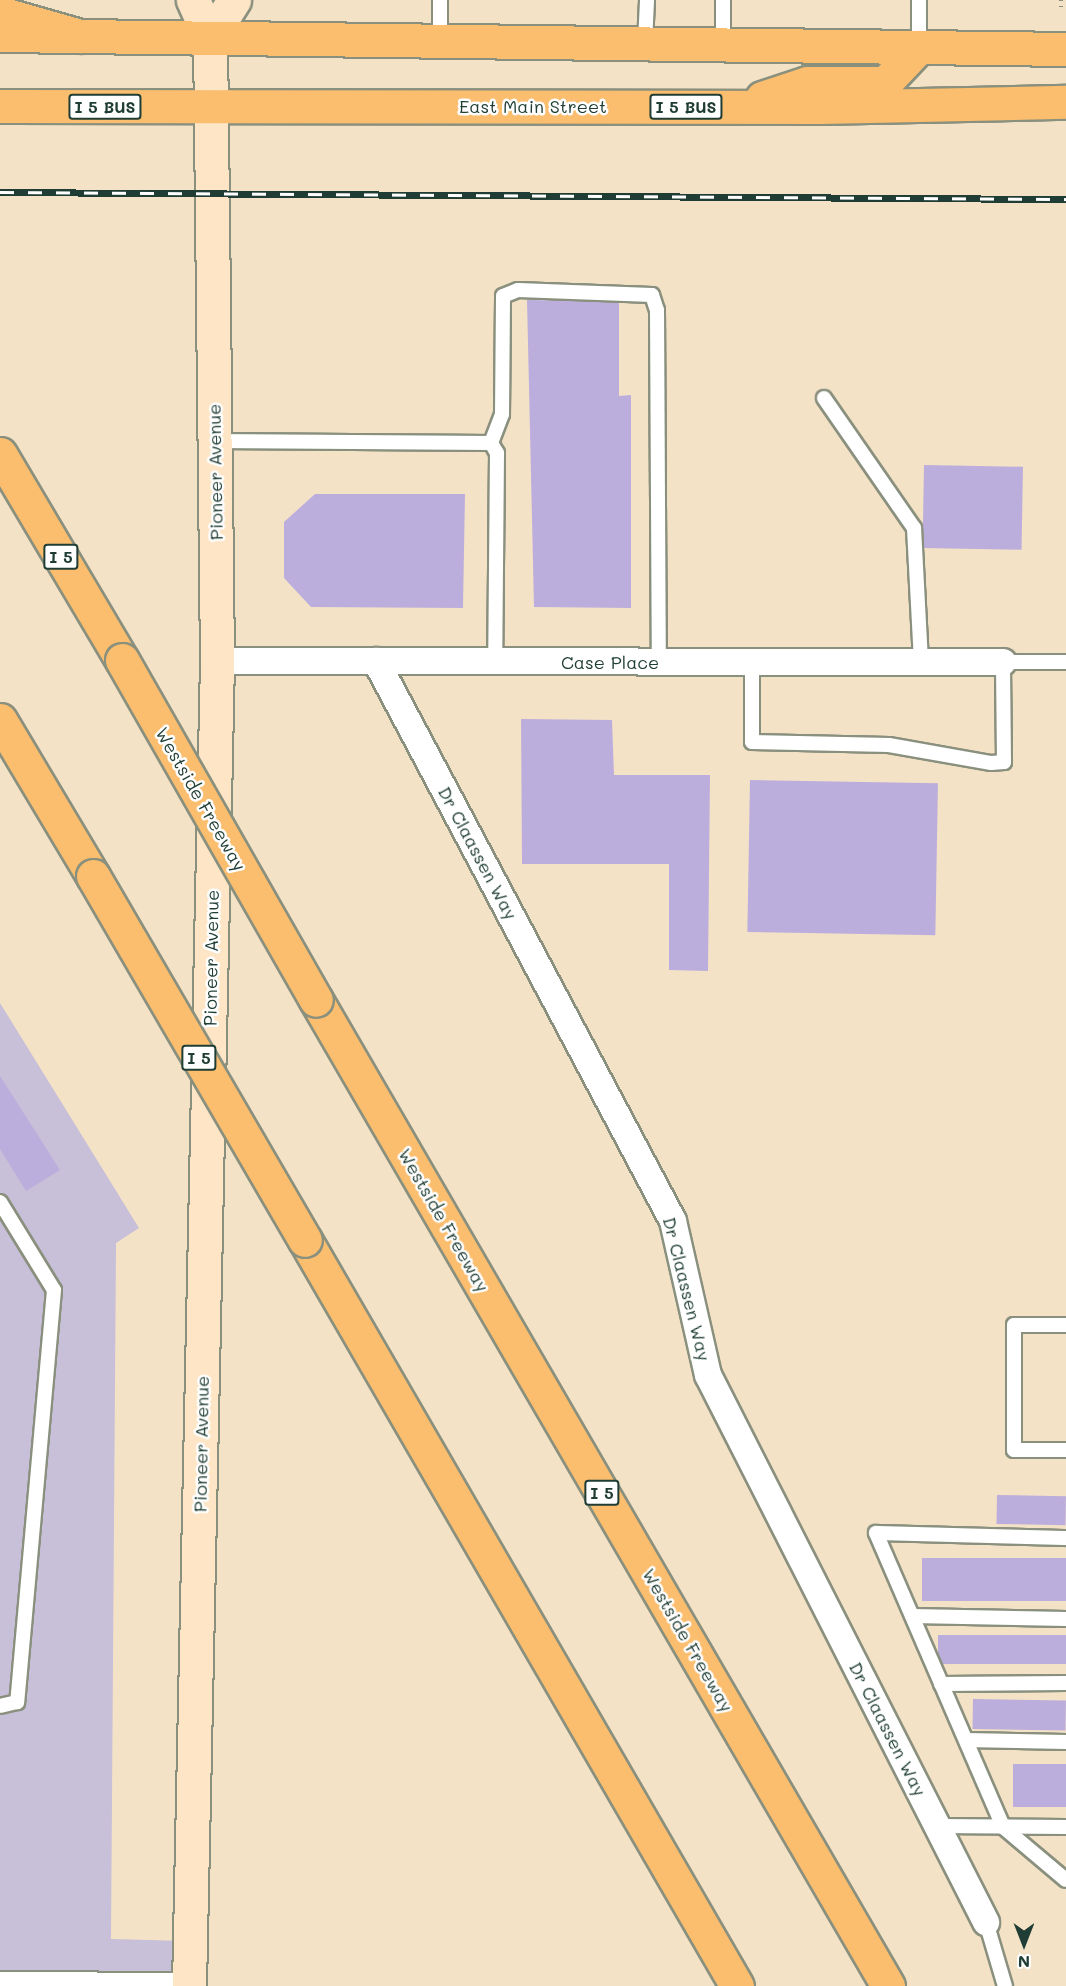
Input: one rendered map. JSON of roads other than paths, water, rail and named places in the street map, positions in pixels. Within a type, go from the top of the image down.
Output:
[{"type":"main road","points":[[0,13],[80,36]]},
{"type":"main road","points":[[0,35],[1066,49]]},
{"type":"main road","points":[[733,107],[807,83],[885,83],[919,46]]},
{"type":"main road","name":"East Main Street","points":[[0,106],[306,104],[733,107],[1055,106],[1066,102]]},
{"type":"main road","name":"Westside Freeway","points":[[0,454],[122,660],[316,1000],[888,1986]]},
{"type":"main road","name":"I 5","points":[[0,720],[93,876],[737,1986]]},
{"type":"street","name":"Pioneer Avenue","points":[[189,1986],[217,661],[210,38],[193,0]]},
{"type":"street","points":[[210,38],[234,0]]},
{"type":"street","name":"Case Place","points":[[217,661],[1003,662]]},
{"type":"street","name":"Dr Claassen Way","points":[[376,661],[673,1221],[708,1375],[986,1922]]},
{"type":"street","points":[[0,1985],[189,1986]]},
{"type":"lane","points":[[440,0],[440,41]]},
{"type":"lane","points":[[645,44],[647,0]]},
{"type":"lane","points":[[723,0],[723,45]]},
{"type":"lane","points":[[919,46],[920,0]]},
{"type":"lane","points":[[491,443],[502,414],[504,296],[518,290],[652,295],[657,310],[659,662]]},
{"type":"lane","points":[[824,398],[914,528],[921,662]]},
{"type":"lane","points":[[214,441],[491,443]]},
{"type":"lane","points":[[491,443],[497,453],[495,662]]},
{"type":"lane","points":[[752,662],[752,742],[889,745],[991,763],[1004,762],[1003,662],[1066,662]]},
{"type":"lane","points":[[0,1203],[54,1290],[17,1702],[0,1706]]},
{"type":"lane","points":[[1066,1325],[1014,1325],[1014,1450],[1066,1450]]},
{"type":"lane","points":[[1066,1538],[876,1533],[1004,1827],[1066,1880]]},
{"type":"lane","points":[[912,1616],[1066,1619]]},
{"type":"lane","points":[[941,1684],[1066,1683]]},
{"type":"lane","points":[[966,1740],[1066,1742]]},
{"type":"lane","points":[[937,1826],[1066,1827]]},
{"type":"lane","points":[[986,1922],[1005,1986]]},
{"type":"railway","points":[[0,192],[1066,199]]}]
